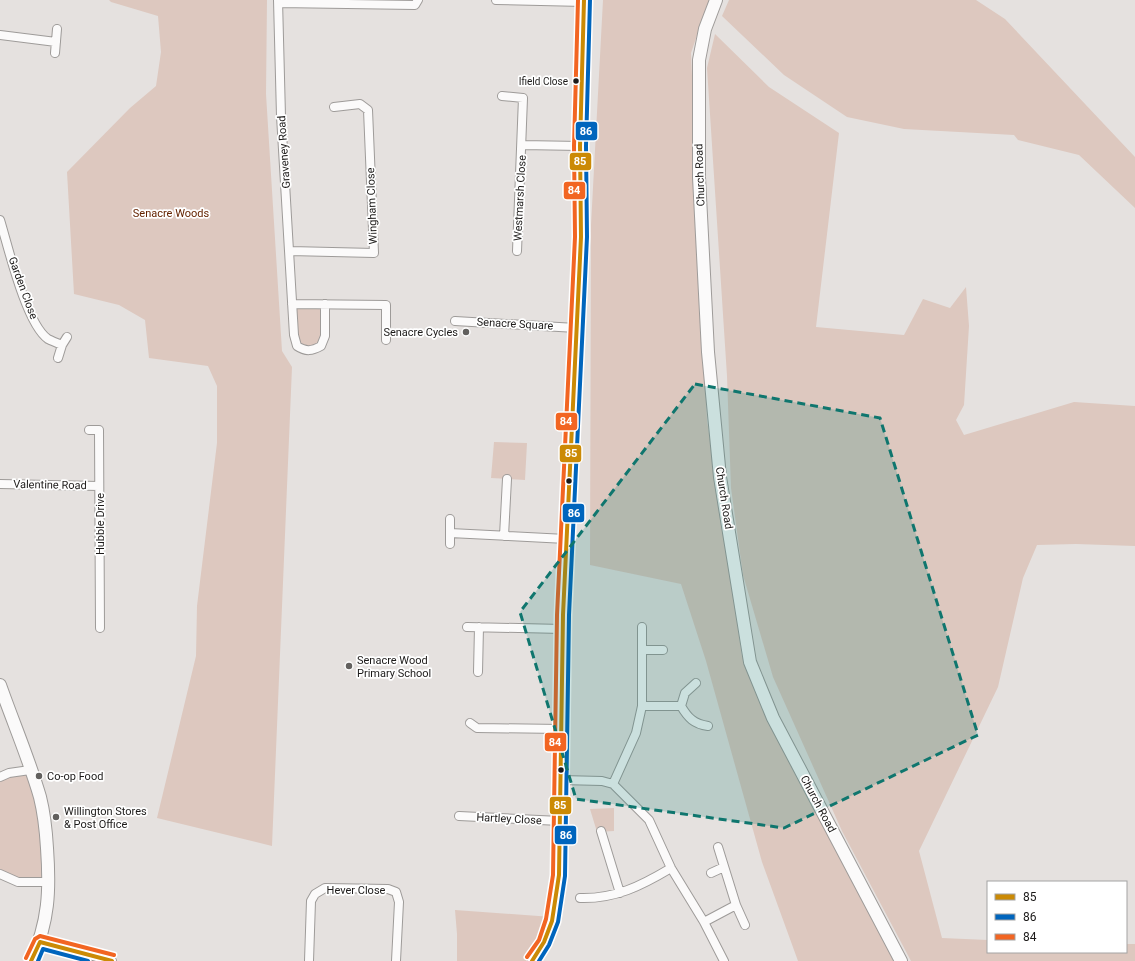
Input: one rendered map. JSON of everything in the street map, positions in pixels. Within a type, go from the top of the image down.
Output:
[{"type":"street","points":[[279,1],[383,2],[415,5],[418,0]]},
{"type":"street","points":[[496,0],[584,1],[580,146],[581,236],[566,540],[558,894],[552,917],[540,950],[532,961]]},
{"type":"street","name":"Church Road","points":[[716,0],[705,29],[699,60],[699,177],[708,352],[720,477],[750,662],[780,732],[900,961]]},
{"type":"street","name":"Graveney Road","points":[[279,1],[281,116],[292,304],[297,346],[305,351],[314,350],[322,346],[325,336],[325,304]]},
{"type":"street","points":[[55,53],[57,29]]},
{"type":"street","points":[[0,35],[56,42]]},
{"type":"street","name":"Westmarsh Close","points":[[502,96],[523,98],[517,251]]},
{"type":"street","name":"Wingham Close","points":[[290,251],[374,253],[368,110],[360,104],[334,107]]},
{"type":"street","name":"Westmarsh Close","points":[[522,145],[580,146]]},
{"type":"street","name":"Garden Close","points":[[0,220],[25,302],[36,324],[47,338],[62,345]]},
{"type":"street","points":[[292,304],[386,305],[386,340]]},
{"type":"street","name":"Senacre Square","points":[[455,321],[576,328]]},
{"type":"street","points":[[58,358],[62,345],[68,336]]},
{"type":"street","name":"Hubble Drive","points":[[89,430],[99,430],[100,628]]},
{"type":"street","points":[[504,536],[508,479]]},
{"type":"street","name":"Valentine Road","points":[[0,484],[100,486]]},
{"type":"street","points":[[450,519],[450,544]]},
{"type":"street","points":[[450,533],[566,540]]},
{"type":"street","points":[[467,627],[563,629]]},
{"type":"street","points":[[478,672],[479,627]]},
{"type":"street","points":[[613,784],[636,733],[642,706],[642,627]]},
{"type":"street","points":[[643,650],[663,650]]},
{"type":"street","points":[[696,683],[685,693],[681,706],[689,719],[698,724],[708,726]]},
{"type":"street","points":[[0,685],[40,798],[43,814],[50,882],[48,906],[40,942],[31,961]]},
{"type":"street","points":[[642,706],[681,706]]},
{"type":"street","points":[[470,723],[478,728],[561,729]]},
{"type":"street","points":[[0,777],[9,773],[30,770]]},
{"type":"street","points":[[561,780],[602,781],[613,784],[649,820],[671,868],[704,922],[724,961]]},
{"type":"street","name":"Hartley Close","points":[[459,816],[560,821]]},
{"type":"street","points":[[601,831],[620,893]]},
{"type":"street","points":[[718,847],[736,905],[745,925]]},
{"type":"street","points":[[711,873],[724,867]]},
{"type":"street","points":[[580,898],[598,899],[620,893],[644,885],[671,868]]},
{"type":"street","points":[[0,874],[18,882],[50,882]]},
{"type":"street","name":"Hever Close","points":[[309,961],[311,901],[315,894],[325,888],[388,889],[396,892],[399,902],[396,961]]},
{"type":"street","points":[[704,922],[736,905]]},
{"type":"street","points":[[40,942],[112,961]]},
{"type":"highlighted area","points":[[695,384],[880,418],[978,735],[784,828],[576,799],[520,612]]},
{"type":"green space","name":"Senacre Woods","points":[[109,0],[267,0],[266,94],[282,351],[292,367],[272,846],[157,818],[196,656],[197,606],[217,443],[217,386],[208,366],[149,358],[145,320],[119,305],[74,294],[67,172],[130,108],[156,86],[161,52],[158,16],[111,2]]},
{"type":"green space","points":[[603,0],[709,0],[691,53],[707,420],[742,656],[894,961],[798,961],[762,862],[706,661],[681,584],[590,565],[591,225]]},
{"type":"green space","points":[[729,0],[976,0],[1005,19],[1135,157],[1135,208],[1079,155],[1018,140],[1014,135],[904,129],[847,117],[784,75],[722,16]]},
{"type":"green space","points":[[715,34],[769,87],[839,133],[816,327],[904,335],[923,299],[950,308],[966,287],[969,326],[964,405],[956,420],[964,435],[1074,402],[1135,406],[1135,546],[1076,544],[1037,545],[1023,578],[998,687],[919,851],[942,938],[987,940],[987,953],[1127,953],[1127,944],[1135,944],[1135,961],[911,961],[842,831],[773,677],[743,575],[731,488],[727,376],[707,68]]},
{"type":"green space","points":[[292,304],[325,304],[325,336],[314,350],[297,346]]},
{"type":"green space","points":[[494,442],[527,443],[525,480],[491,478]]},
{"type":"green space","points":[[30,770],[50,882],[18,882],[0,874],[0,777]]},
{"type":"green space","points":[[614,808],[614,831],[597,832],[590,809]]},
{"type":"green space","points":[[455,910],[552,917],[532,961],[457,961]]},
{"type":"transit line","name":"84","points":[[527,957],[539,940],[546,919],[553,875],[557,615],[575,237],[574,146],[578,0]]},
{"type":"transit line","name":"85","points":[[532,961],[544,942],[552,921],[559,875],[563,615],[581,237],[580,146],[584,0]]},
{"type":"transit line","name":"86","points":[[539,961],[549,945],[558,922],[565,876],[569,615],[587,237],[586,146],[590,0]]},
{"type":"transit line","name":"84","points":[[26,958],[35,939],[40,936],[114,955]]},
{"type":"transit line","name":"85","points":[[31,961],[40,942],[112,961]]},
{"type":"transit line","name":"86","points":[[38,961],[43,949],[88,961]]},
{"type":"place","name":"Ifield Close","points":[[576,81]]},
{"type":"place","name":"Senacre Cycles","points":[[466,332]]},
{"type":"place","name":"Senacre Wood Primary School","points":[[349,666]]},
{"type":"place","name":"Co-op Food","points":[[39,776]]},
{"type":"place","name":"Willington Stores & Post Office","points":[[56,817]]}]
